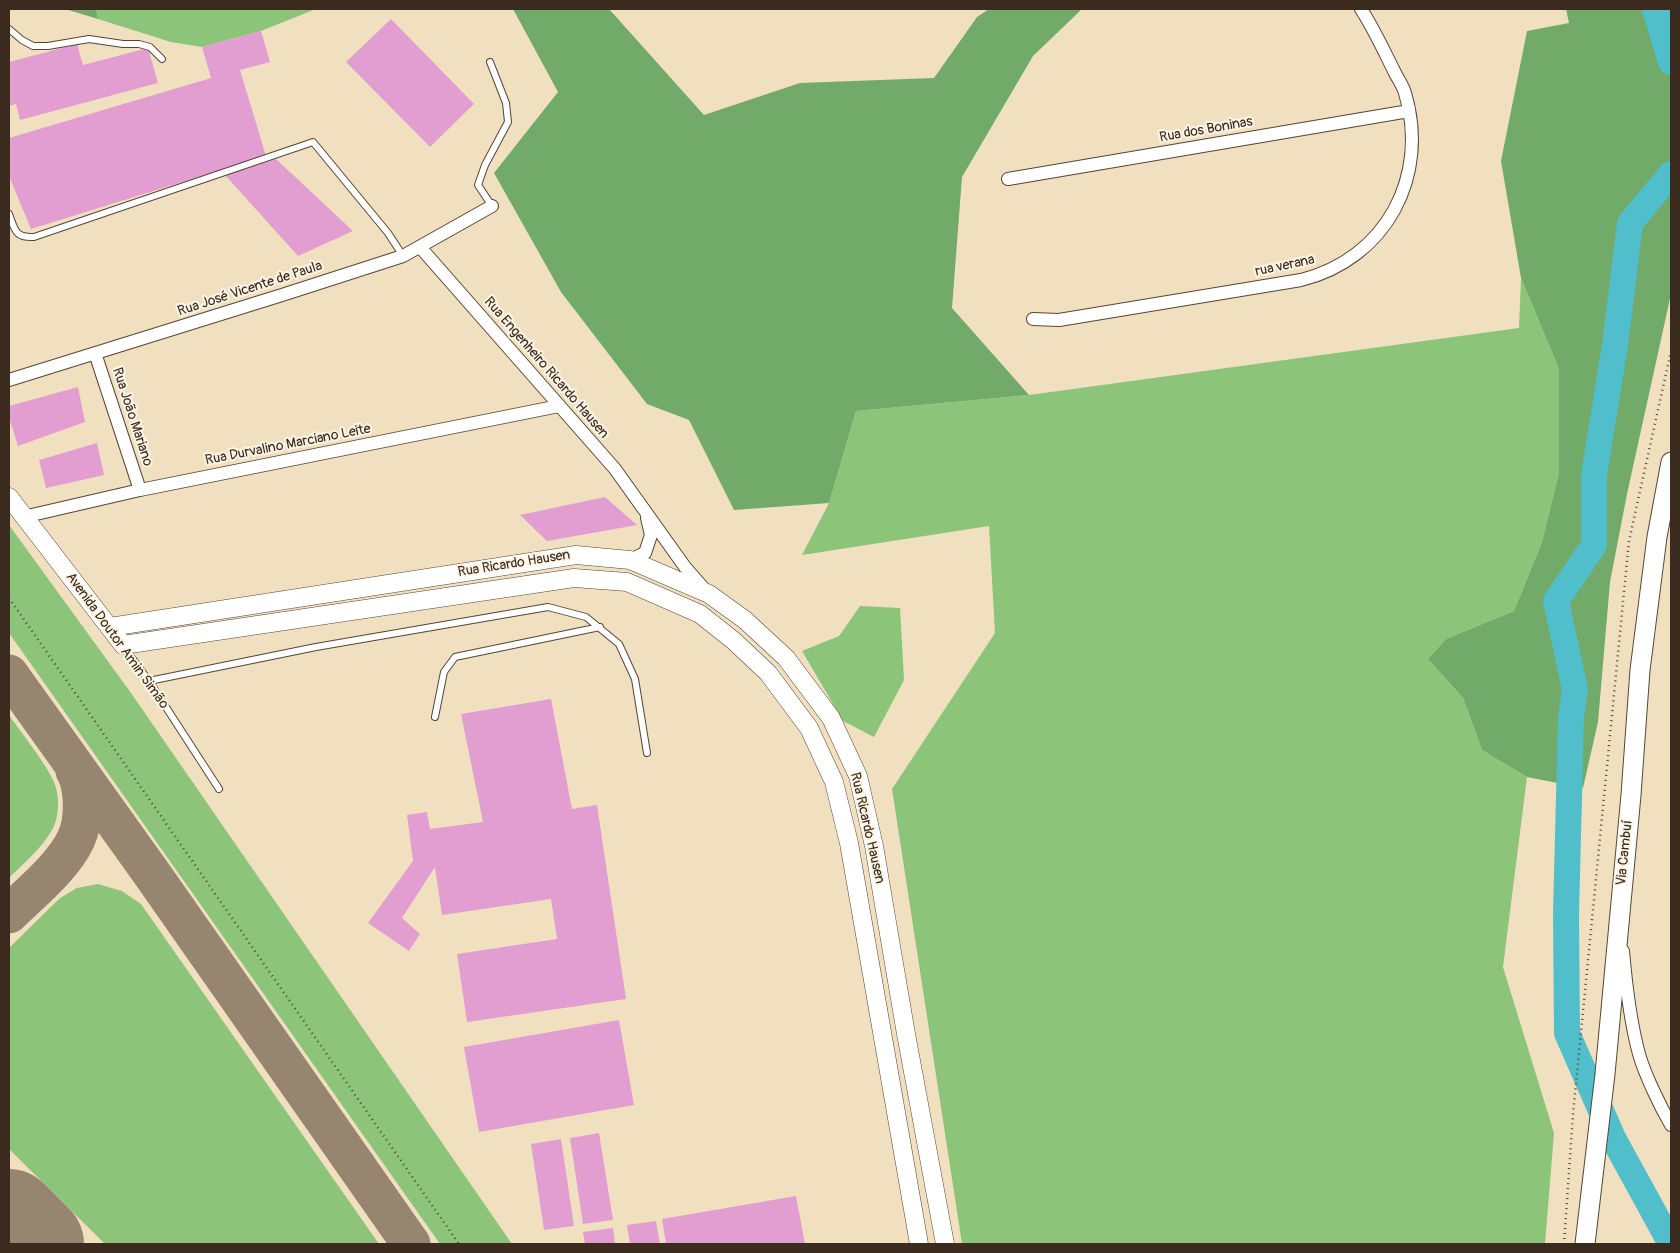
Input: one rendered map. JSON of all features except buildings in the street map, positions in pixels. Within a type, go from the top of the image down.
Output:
[{"type":"main road","name":"Via Cambuí","points":[[1585,1244],[1620,912],[1640,670],[1657,537],[1671,462]]},
{"type":"street","name":"rua verana","points":[[1033,319],[1059,320],[1301,280],[1320,275],[1358,254],[1386,224],[1402,194],[1409,170],[1413,144],[1405,92],[1361,9]]},
{"type":"street","name":"Rua dos Boninas","points":[[1008,179],[1409,111]]},
{"type":"street","name":"Rua José Vicente de Paula","points":[[9,380],[403,256],[492,206]]},
{"type":"street","name":"Rua Engenheiro Ricardo Hausen","points":[[420,247],[615,469],[685,567],[708,594]]},
{"type":"street","name":"Rua João Mariano","points":[[95,353],[140,490]]},
{"type":"street","name":"Rua Durvalino Marciano Leite","points":[[23,517],[140,490],[559,406]]},
{"type":"street","name":"Avenida Doutor Amin Simão","points":[[9,497],[123,645]]},
{"type":"street","name":"Rua Engenheiro Ricardo Hausen","points":[[630,560],[645,554],[651,536],[646,513]]},
{"type":"street","name":"Rua Ricardo Hausen","points":[[110,627],[576,555],[630,560],[708,594],[745,620],[786,658],[831,718],[858,776],[874,846],[906,1034],[945,1244]]},
{"type":"street","name":"Rua Ricardo Hausen","points":[[123,645],[574,578],[627,582],[700,614],[734,641],[768,673],[809,728],[834,782],[849,843],[919,1244]]},
{"type":"street","points":[[1620,912],[1627,991],[1639,1055],[1671,1125]]},
{"type":"lane","points":[[9,29],[33,46],[48,46],[89,39],[123,44],[138,44],[150,48],[162,59]]},
{"type":"lane","points":[[490,62],[506,103],[508,122],[485,166],[478,185],[492,206]]},
{"type":"lane","points":[[9,214],[19,235],[25,238],[34,237],[313,142],[388,233],[403,256]]},
{"type":"lane","points":[[149,681],[316,647],[548,607],[586,617],[619,644],[635,679],[647,753]]},
{"type":"lane","points":[[435,717],[444,672],[456,657],[600,627]]},
{"type":"lane","name":"Avenida Doutor Amin Simão","points":[[123,645],[220,789]]},
{"type":"path","points":[[1564,1244],[1573,1114],[1629,541],[1671,351]]},
{"type":"path","points":[[9,598],[459,1244]]},
{"type":"green space","points":[[65,9],[96,9],[98,19]]},
{"type":"green space","points":[[96,9],[316,9],[261,31],[202,47],[171,42],[98,19]]},
{"type":"green space","points":[[513,9],[609,9],[704,115],[800,83],[934,78],[977,17],[989,9],[1082,9],[1033,56],[962,177],[952,308],[1029,395],[856,411],[829,503],[734,510],[689,420],[647,404],[561,292],[494,173],[558,92]]},
{"type":"green space","points":[[1566,9],[1671,9],[1671,294],[1627,494],[1610,582],[1598,722],[1583,788],[1527,777],[1482,750],[1463,698],[1428,659],[1446,639],[1514,611],[1542,542],[1559,473],[1559,369],[1521,278],[1501,161],[1527,31],[1569,23]]},
{"type":"green space","points":[[1521,278],[1559,369],[1559,473],[1542,542],[1514,611],[1446,639],[1428,659],[1463,698],[1482,750],[1527,777],[1503,967],[1554,1133],[1545,1244],[962,1244],[892,789],[995,633],[989,526],[802,555],[829,503],[856,411],[1029,395],[1519,328]]},
{"type":"green space","points":[[9,525],[131,693],[512,1244],[440,1244],[9,633]]},
{"type":"green space","points":[[860,606],[900,608],[904,680],[874,737],[843,721],[802,651],[839,636]]},
{"type":"green space","points":[[9,715],[48,770],[55,784],[58,797],[58,811],[55,824],[48,837],[9,878]]},
{"type":"green space","points":[[98,884],[122,891],[141,904],[379,1244],[105,1244],[9,1149],[9,948],[60,898],[77,888]]},
{"type":"waterway","points":[[1655,9],[1671,62]]},
{"type":"waterway","points":[[1671,174],[1630,223],[1615,345],[1594,475],[1594,545],[1556,601],[1575,689],[1571,717],[1566,914],[1567,1033],[1613,1138],[1671,1244]]},
{"type":"taxiway","points":[[9,674],[152,874],[411,1244]]},
{"type":"taxiway","points":[[9,914],[55,869],[76,839],[81,824],[82,794],[75,771]]},
{"type":"runway","points":[[9,1218],[35,1244]]}]
